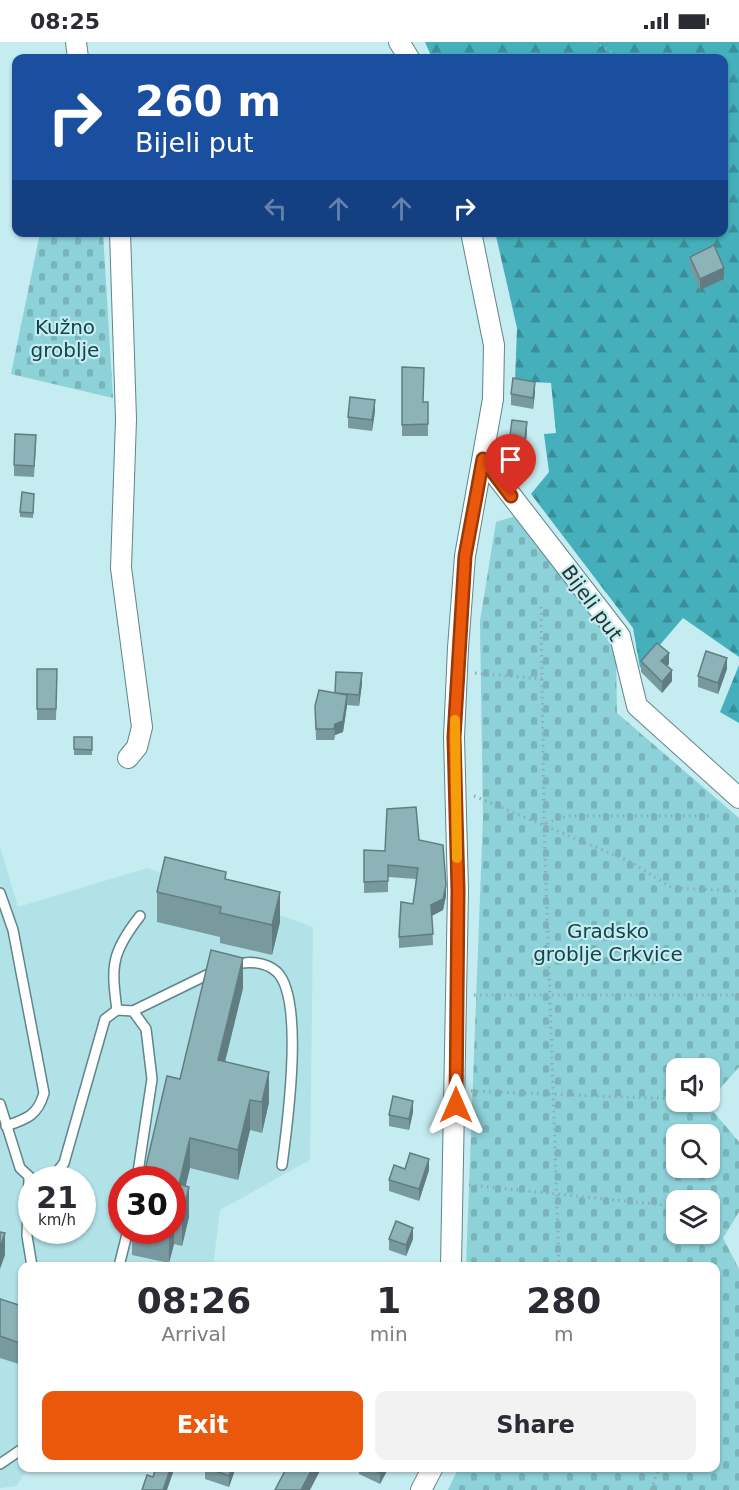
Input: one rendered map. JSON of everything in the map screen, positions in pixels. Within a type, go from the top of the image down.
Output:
[{"type":"street","points":[[120,237],[126,419],[121,568],[142,727],[137,747],[128,758]]},
{"type":"street","points":[[451,1262],[458,890],[454,737],[465,556],[493,399],[494,345],[472,237]]},
{"type":"street","name":"Bijeli put","points":[[483,459],[620,636],[637,706],[739,798]]},
{"type":"street","points":[[421,1490],[430,1472]]},
{"type":"lane","points":[[0,893],[13,930],[44,1093],[40,1107],[30,1118],[6,1126]]},
{"type":"lane","points":[[117,1011],[112,972],[118,950],[140,916]]},
{"type":"lane","points":[[62,1166],[105,1019],[117,1011],[133,1011],[206,974],[245,962],[264,964],[278,973],[292,1022],[291,1093],[282,1165]]},
{"type":"lane","points":[[133,1011],[146,1029],[152,1079],[139,1166]]},
{"type":"lane","points":[[0,1104],[19,1166]]},
{"type":"lane","points":[[28,1244],[31,1262]]},
{"type":"lane","points":[[121,1262],[125,1244]]},
{"type":"lane","points":[[0,1464],[18,1452]]},
{"type":"path","points":[[595,42],[615,54]]},
{"type":"path","points":[[541,607],[544,824],[559,1262]]},
{"type":"path","points":[[458,671],[542,679]]},
{"type":"path","points":[[456,788],[631,862],[672,888],[739,891]]},
{"type":"path","points":[[544,824],[568,816],[712,816]]},
{"type":"path","points":[[456,995],[739,995]]},
{"type":"path","points":[[456,1090],[666,1099]]},
{"type":"path","points":[[453,1183],[664,1205]]},
{"type":"path","points":[[651,1490],[657,1472]]},
{"type":"shaded area","points":[[0,847],[18,907],[147,868],[313,927],[310,1160],[220,1210],[214,1262],[18,1262],[18,1472],[26,1472],[16,1486],[0,1488]]},
{"type":"green space","points":[[425,42],[739,42],[739,657],[683,618],[640,668],[633,628],[531,494],[549,472],[544,434],[556,433],[551,383],[515,381],[517,328],[496,237],[728,237],[728,54],[430,54]]},
{"type":"green space","name":"Kužno groblje","points":[[39,237],[103,237],[113,398],[11,374]]},
{"type":"green space","name":"Gradsko groblje Crkvice","points":[[519,515],[616,651],[617,713],[739,818],[739,1067],[720,1089],[720,1058],[666,1058],[666,1112],[714,1112],[739,1142],[739,1212],[723,1238],[739,1269],[739,1490],[448,1490],[457,1472],[720,1472],[720,1262],[466,1262],[483,818],[480,621],[496,522]]},
{"type":"green space","points":[[739,665],[739,723],[720,712]]},
{"type":"building","points":[[714,245],[724,268],[700,279],[690,257]]},
{"type":"building","points":[[402,367],[424,368],[423,402],[428,402],[428,424],[402,425]]},
{"type":"building","points":[[513,378],[535,382],[533,398],[511,394]]},
{"type":"building","points":[[350,397],[375,400],[372,420],[348,417]]},
{"type":"building","points":[[512,420],[527,422],[524,445],[509,443]]},
{"type":"building","points":[[15,434],[36,435],[34,466],[14,465]]},
{"type":"building","points":[[22,492],[34,494],[33,513],[20,512]]},
{"type":"building","points":[[657,643],[669,653],[661,661],[672,670],[662,682],[641,661]]},
{"type":"building","points":[[706,651],[727,658],[718,683],[698,676]]},
{"type":"building","points":[[37,669],[57,669],[56,709],[37,709]]},
{"type":"building","points":[[336,672],[362,673],[359,695],[335,693]]},
{"type":"building","points":[[319,690],[347,695],[343,721],[335,724],[334,729],[316,729],[315,706]]},
{"type":"building","points":[[74,737],[92,737],[92,750],[74,749]]},
{"type":"building","points":[[416,807],[419,840],[443,845],[446,885],[443,899],[431,905],[433,934],[399,937],[401,902],[413,904],[418,868],[388,865],[388,881],[364,882],[364,850],[385,851],[387,809]]},
{"type":"building","points":[[165,857],[226,872],[225,879],[280,892],[272,925],[220,913],[221,907],[157,892]]},
{"type":"building","points":[[211,950],[243,958],[218,1060],[269,1072],[262,1102],[250,1100],[238,1150],[190,1138],[183,1166],[146,1166],[167,1076],[180,1079]]},
{"type":"building","points":[[393,1096],[413,1101],[409,1119],[389,1115]]},
{"type":"building","points":[[410,1153],[429,1159],[419,1189],[389,1180],[394,1165],[405,1169]]},
{"type":"building","points":[[396,1221],[413,1228],[406,1245],[389,1239]]},
{"type":"building","points":[[0,1232],[5,1233],[0,1248]]},
{"type":"building","points":[[0,1299],[18,1305],[18,1343],[0,1336]]},
{"type":"building","points":[[154,1472],[169,1472],[163,1490],[142,1490],[147,1475],[153,1477]]},
{"type":"building","points":[[218,1472],[230,1472],[229,1476]]},
{"type":"building","points":[[284,1472],[310,1472],[301,1490],[275,1490]]},
{"type":"slow traffic","points":[[455,720],[457,858]]},
{"type":"route","points":[[456,1105],[455,1011],[458,890],[454,737],[465,556],[483,459],[511,496]]}]
